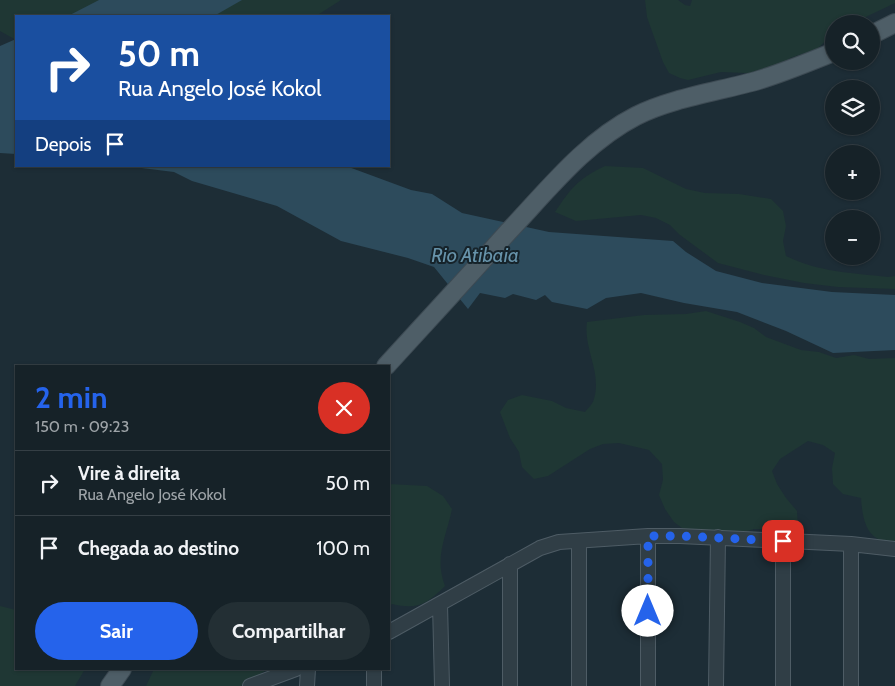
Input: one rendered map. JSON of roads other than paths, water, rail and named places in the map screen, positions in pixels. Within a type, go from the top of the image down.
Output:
[{"type":"main road","points":[[880,30],[895,23]]},
{"type":"main road","points":[[387,365],[544,193],[604,137],[637,116],[656,108],[769,77],[825,56]]},
{"type":"main road","points":[[110,686],[121,670]]},
{"type":"street","points":[[648,536],[648,686]]},
{"type":"street","points":[[390,631],[540,548],[558,542],[648,536],[718,537],[851,544],[895,550]]},
{"type":"street","points":[[716,686],[718,537]]},
{"type":"street","points":[[579,541],[579,686]]},
{"type":"street","points":[[783,541],[783,686]]},
{"type":"street","points":[[851,544],[851,686]]},
{"type":"street","points":[[510,564],[510,686]]},
{"type":"street","points":[[440,604],[442,686]]},
{"type":"street","points":[[250,686],[293,670]]},
{"type":"street","points":[[308,670],[308,686]]},
{"type":"street","points":[[374,670],[374,686]]},
{"type":"water","points":[[99,0],[242,0],[216,15],[70,15]]},
{"type":"water","points":[[15,39],[15,154],[0,153],[0,46]]},
{"type":"water","name":"Rio Atibaia","points":[[133,167],[349,167],[411,190],[432,194],[462,213],[549,232],[673,241],[686,252],[716,271],[762,283],[832,292],[895,295],[895,350],[833,353],[786,331],[737,312],[641,293],[606,298],[587,309],[552,302],[545,295],[536,300],[513,294],[505,298],[480,293],[468,309],[434,267],[408,258],[341,241],[277,206],[192,181],[174,172]]}]
